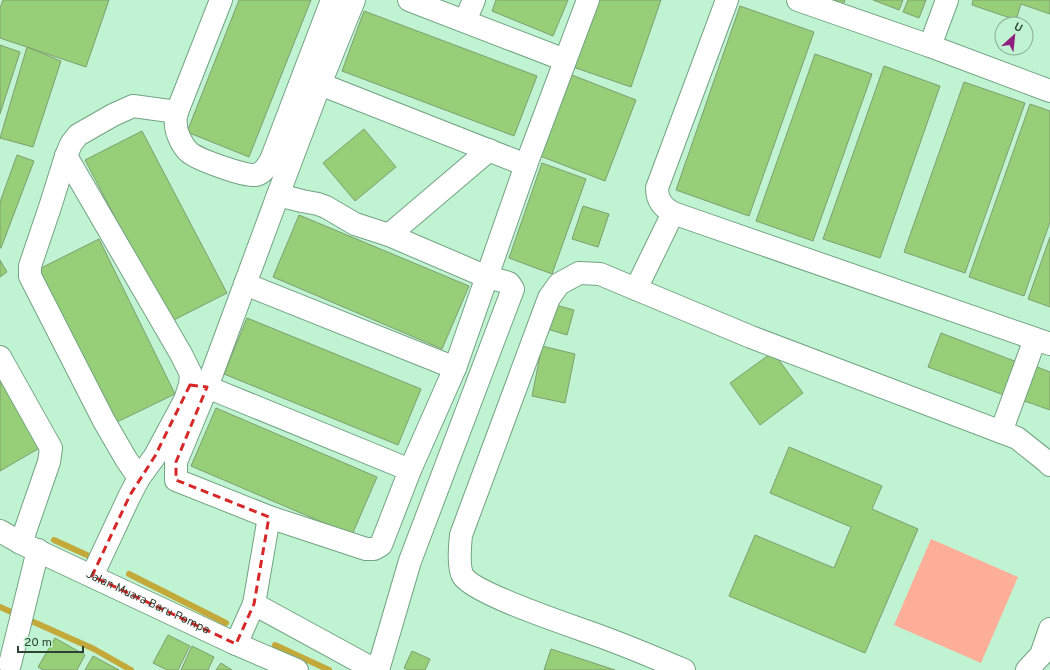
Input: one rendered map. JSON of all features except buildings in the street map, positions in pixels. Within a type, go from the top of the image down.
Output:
[{"type":"street","points":[[221,0],[177,112],[176,126],[180,139],[189,153],[216,165],[246,175],[255,175],[261,172],[267,167],[271,160],[332,0]]},
{"type":"street","points":[[354,0],[320,84],[245,284],[199,386],[176,462],[176,480],[269,517],[366,549],[374,549],[381,545],[410,470],[455,368],[526,165],[588,0]]},
{"type":"street","points":[[409,0],[565,60]]},
{"type":"street","points":[[465,21],[474,0]]},
{"type":"street","points":[[727,0],[657,188],[657,194],[664,207],[673,213],[1042,341],[1001,432]]},
{"type":"street","points":[[798,0],[930,46],[1050,91]]},
{"type":"street","points":[[930,46],[947,0]]},
{"type":"street","points":[[320,84],[526,165]]},
{"type":"street","points":[[139,478],[104,422],[30,276],[30,266],[66,156],[71,144],[78,135],[113,115],[133,106],[177,112]]},
{"type":"street","points":[[389,235],[489,150]]},
{"type":"street","points":[[66,156],[199,386],[410,470]]},
{"type":"street","points":[[254,604],[376,670],[410,561],[513,289],[509,283],[487,277],[389,235],[355,224],[318,204],[278,194]]},
{"type":"street","points":[[636,289],[673,213]]},
{"type":"street","points":[[684,670],[606,638],[516,605],[474,586],[463,576],[459,551],[461,534],[549,298],[559,284],[579,272],[600,274],[751,337],[1017,438],[1050,465]]},
{"type":"street","points":[[245,284],[455,368]]},
{"type":"street","points":[[0,357],[51,448],[30,547],[30,580],[11,664]]},
{"type":"street","points":[[92,576],[139,478],[155,456],[185,400],[199,386]]},
{"type":"street","points":[[239,638],[254,604],[269,517]]},
{"type":"street","name":"Jalan Muara Baru Pompa","points":[[0,531],[92,576],[239,638],[297,670]]},
{"type":"street","points":[[1039,661],[1050,629]]},
{"type":"highlighted area","points":[[190,385],[207,387],[176,462],[176,480],[269,517],[254,604],[236,644],[92,576],[130,495],[155,456]]},
{"type":"shaded area","points":[[931,539],[1018,577],[981,663],[894,625]]},
{"type":"waterway","points":[[54,540],[89,556]]},
{"type":"waterway","points":[[129,574],[226,623]]},
{"type":"waterway","points":[[0,607],[94,649],[131,670]]},
{"type":"waterway","points":[[275,645],[329,670]]}]
